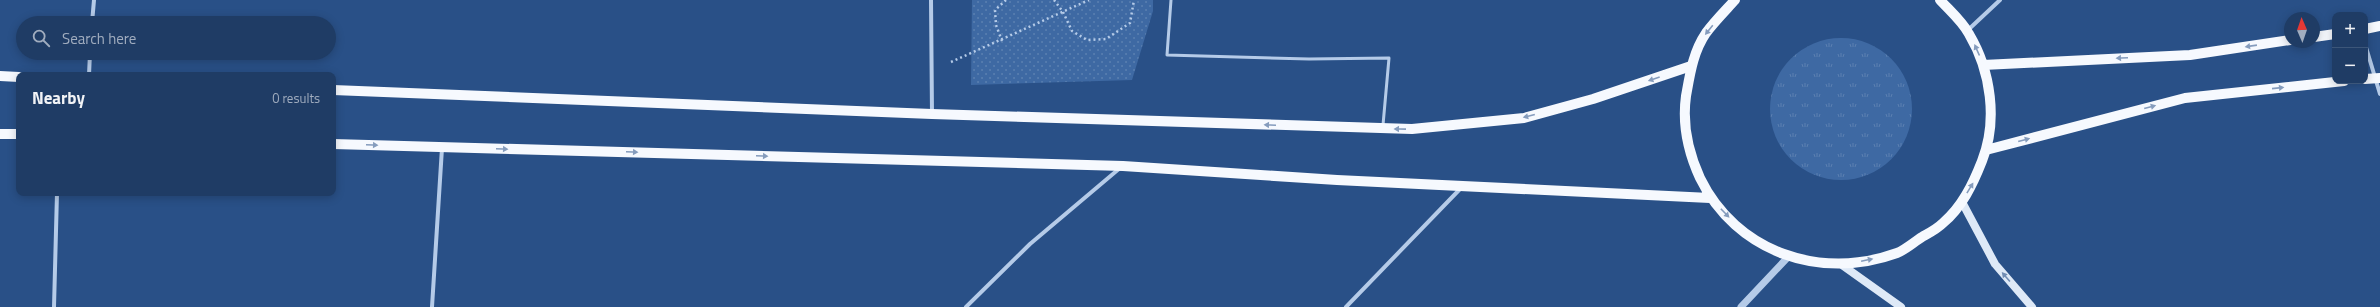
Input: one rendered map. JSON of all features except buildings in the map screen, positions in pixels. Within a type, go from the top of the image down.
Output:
[{"type":"main road","points":[[1735,0],[1706,34],[1691,66],[1684,113],[1690,157],[1710,198],[1745,234],[1788,257],[1842,265],[1898,253],[1943,224],[1962,202],[1974,181],[1986,150],[1990,127],[1989,95],[1983,65],[1967,31],[1940,0]]},
{"type":"main road","points":[[2368,28],[2380,26]]},
{"type":"main road","points":[[2320,36],[2332,34]]},
{"type":"main road","points":[[1983,65],[2190,55],[2284,41]]},
{"type":"main road","points":[[336,90],[932,114],[1412,129],[1524,118],[1593,99],[1691,66]]},
{"type":"main road","points":[[0,76],[16,77]]},
{"type":"main road","points":[[1986,150],[2185,98],[2332,82]]},
{"type":"main road","points":[[0,134],[16,134]]},
{"type":"main road","points":[[336,144],[1123,166],[1337,180],[1710,198]]},
{"type":"main road","points":[[1962,202],[1995,264],[2032,307]]},
{"type":"main road","points":[[1842,265],[1901,307]]},
{"type":"street","points":[[93,16],[94,0]]},
{"type":"street","points":[[931,0],[932,114]]},
{"type":"street","points":[[1967,31],[2000,0]]},
{"type":"street","points":[[2366,48],[2373,78],[2380,94]]},
{"type":"street","points":[[89,72],[90,60]]},
{"type":"street","points":[[432,307],[442,147]]},
{"type":"street","points":[[966,307],[1030,244],[1123,166]]},
{"type":"street","points":[[1346,307],[1464,186]]},
{"type":"street","points":[[54,307],[57,196]]},
{"type":"street","points":[[1741,307],[1788,257]]},
{"type":"lane","points":[[1171,0],[1168,55],[1309,59],[1389,58],[1382,128]]},
{"type":"path","points":[[1002,41],[996,25],[995,10],[1006,0]]},
{"type":"path","points":[[1054,0],[1063,12],[1072,31],[1087,40],[1106,39],[1130,23],[1134,0]]},
{"type":"path","points":[[932,70],[1002,41],[1089,0]]},
{"type":"green space","points":[[972,0],[1153,0],[1153,11],[1132,80],[971,85]]},
{"type":"green space","points":[[1841,38],[1862,41],[1886,54],[1896,64],[1909,88],[1912,109],[1909,130],[1896,154],[1886,164],[1862,177],[1841,180],[1820,177],[1796,164],[1786,154],[1773,130],[1770,109],[1773,88],[1786,64],[1796,54],[1820,41]]}]
